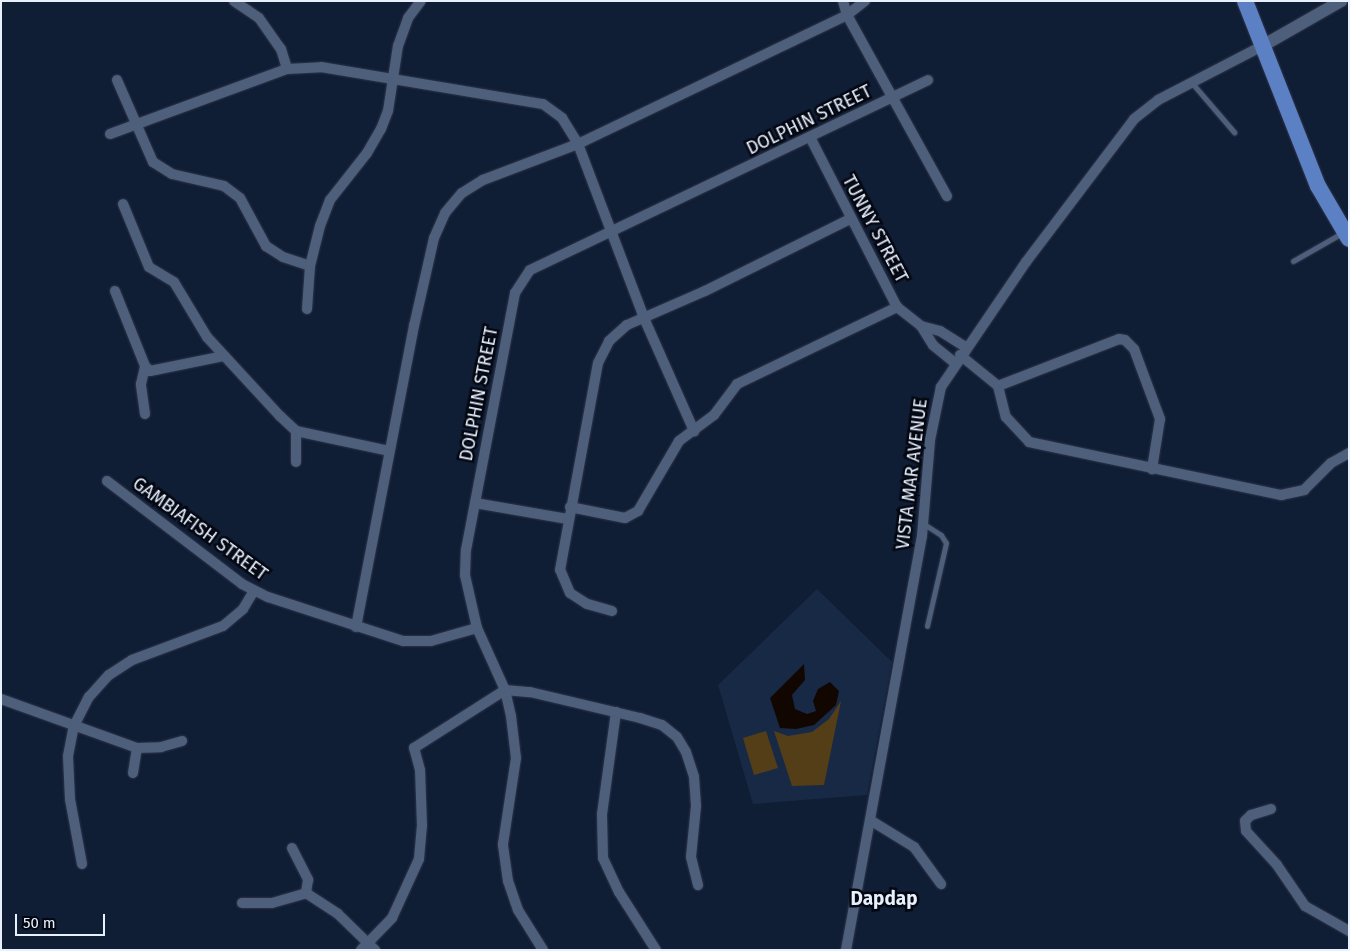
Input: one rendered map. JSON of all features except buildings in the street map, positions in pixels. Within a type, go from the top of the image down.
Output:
[{"type":"main road","points":[[1245,1],[1264,45],[1318,186],[1346,235]]},
{"type":"street","points":[[234,1],[260,18],[281,49],[287,69]]},
{"type":"street","points":[[307,309],[310,266],[320,226],[330,200],[367,153],[381,129],[388,111],[392,77],[408,18],[421,1]]},
{"type":"street","points":[[843,1],[847,15],[895,97],[947,196]]},
{"type":"street","points":[[356,627],[389,451],[434,238],[445,213],[462,193],[483,180],[578,144],[847,15],[864,1]]},
{"type":"street","points":[[1264,45],[1341,1]]},
{"type":"street","name":"VISTA MAR AVENUE","points":[[846,950],[924,524],[928,456],[936,405],[941,388],[961,355],[1118,137],[1150,106],[1191,82],[1264,45]]},
{"type":"street","points":[[110,134],[287,69],[321,67],[392,77],[543,104],[562,118],[578,144],[644,318],[694,431]]},
{"type":"street","points":[[117,80],[153,162],[172,174],[224,186],[240,198],[266,246],[283,257],[310,266]]},
{"type":"street","name":"DOLPHIN STREET","points":[[542,950],[511,896],[505,862],[505,828],[516,758],[512,716],[505,690],[477,628],[469,601],[465,563],[515,293],[530,270],[611,230],[811,139],[928,80]]},
{"type":"street","name":"TUNNY STREET","points":[[811,139],[850,219],[898,307],[921,326],[933,344],[961,355]]},
{"type":"street","points":[[123,204],[149,267],[174,282],[207,337],[296,431],[389,451]]},
{"type":"street","points":[[612,611],[587,604],[570,593],[560,570],[570,507],[598,363],[609,340],[627,325],[850,219]]},
{"type":"street","points":[[115,291],[145,366],[150,371],[224,356]]},
{"type":"street","points":[[570,507],[625,518],[638,511],[679,441],[714,415],[737,384],[898,307]]},
{"type":"street","name":"TUNNY STREET","points":[[921,326],[940,331],[961,355]]},
{"type":"street","points":[[998,386],[1119,339],[1125,340],[1134,349],[1160,419],[1152,469]]},
{"type":"street","points":[[961,355],[998,386],[1006,418],[1029,442],[1282,495],[1304,490],[1332,463],[1349,453]]},
{"type":"street","points":[[145,366],[141,384],[145,414]]},
{"type":"street","points":[[296,431],[296,462]]},
{"type":"street","name":"GAMBIAFISH STREET","points":[[107,481],[254,591],[356,627],[416,642],[430,641],[477,628]]},
{"type":"street","points":[[475,503],[568,519]]},
{"type":"street","points":[[82,864],[70,799],[68,756],[74,726],[97,686],[119,667],[223,626],[242,609],[254,591]]},
{"type":"street","points":[[361,950],[372,946],[392,918],[419,859],[422,826],[420,770],[414,748],[505,690],[530,692],[616,712],[662,725],[677,737],[686,752],[695,790],[691,857],[693,877],[698,885]]},
{"type":"street","points":[[1,699],[137,748],[182,741]]},
{"type":"street","points":[[616,712],[602,814],[603,858],[618,892],[656,950]]},
{"type":"street","points":[[133,773],[137,748]]},
{"type":"street","points":[[1271,809],[1251,815],[1245,821],[1246,831],[1277,865],[1305,906],[1349,931]]},
{"type":"street","points":[[870,820],[914,847],[941,884]]},
{"type":"street","points":[[292,848],[308,880],[306,893]]},
{"type":"street","points":[[242,903],[272,903],[306,893],[338,914],[372,946]]},
{"type":"lane","points":[[1191,82],[1234,132]]},
{"type":"lane","points":[[1293,261],[1346,235]]},
{"type":"lane","points":[[924,524],[941,535],[946,543],[927,626]]},
{"type":"shaded area","points":[[817,589],[892,662],[867,795],[753,804],[718,685]]},
{"type":"shaded area","points":[[804,664],[805,680],[792,695],[795,709],[807,714],[816,711],[813,701],[818,689],[830,682],[839,691],[836,705],[814,725],[796,729],[780,728],[770,698]]},
{"type":"shaded area","points":[[841,701],[824,785],[792,786],[774,731],[788,736],[812,732],[829,719]]},
{"type":"shaded area","points":[[766,731],[778,768],[754,775],[743,738]]},
{"type":"district","name":"Dapdap","points":[[884,899]]}]
